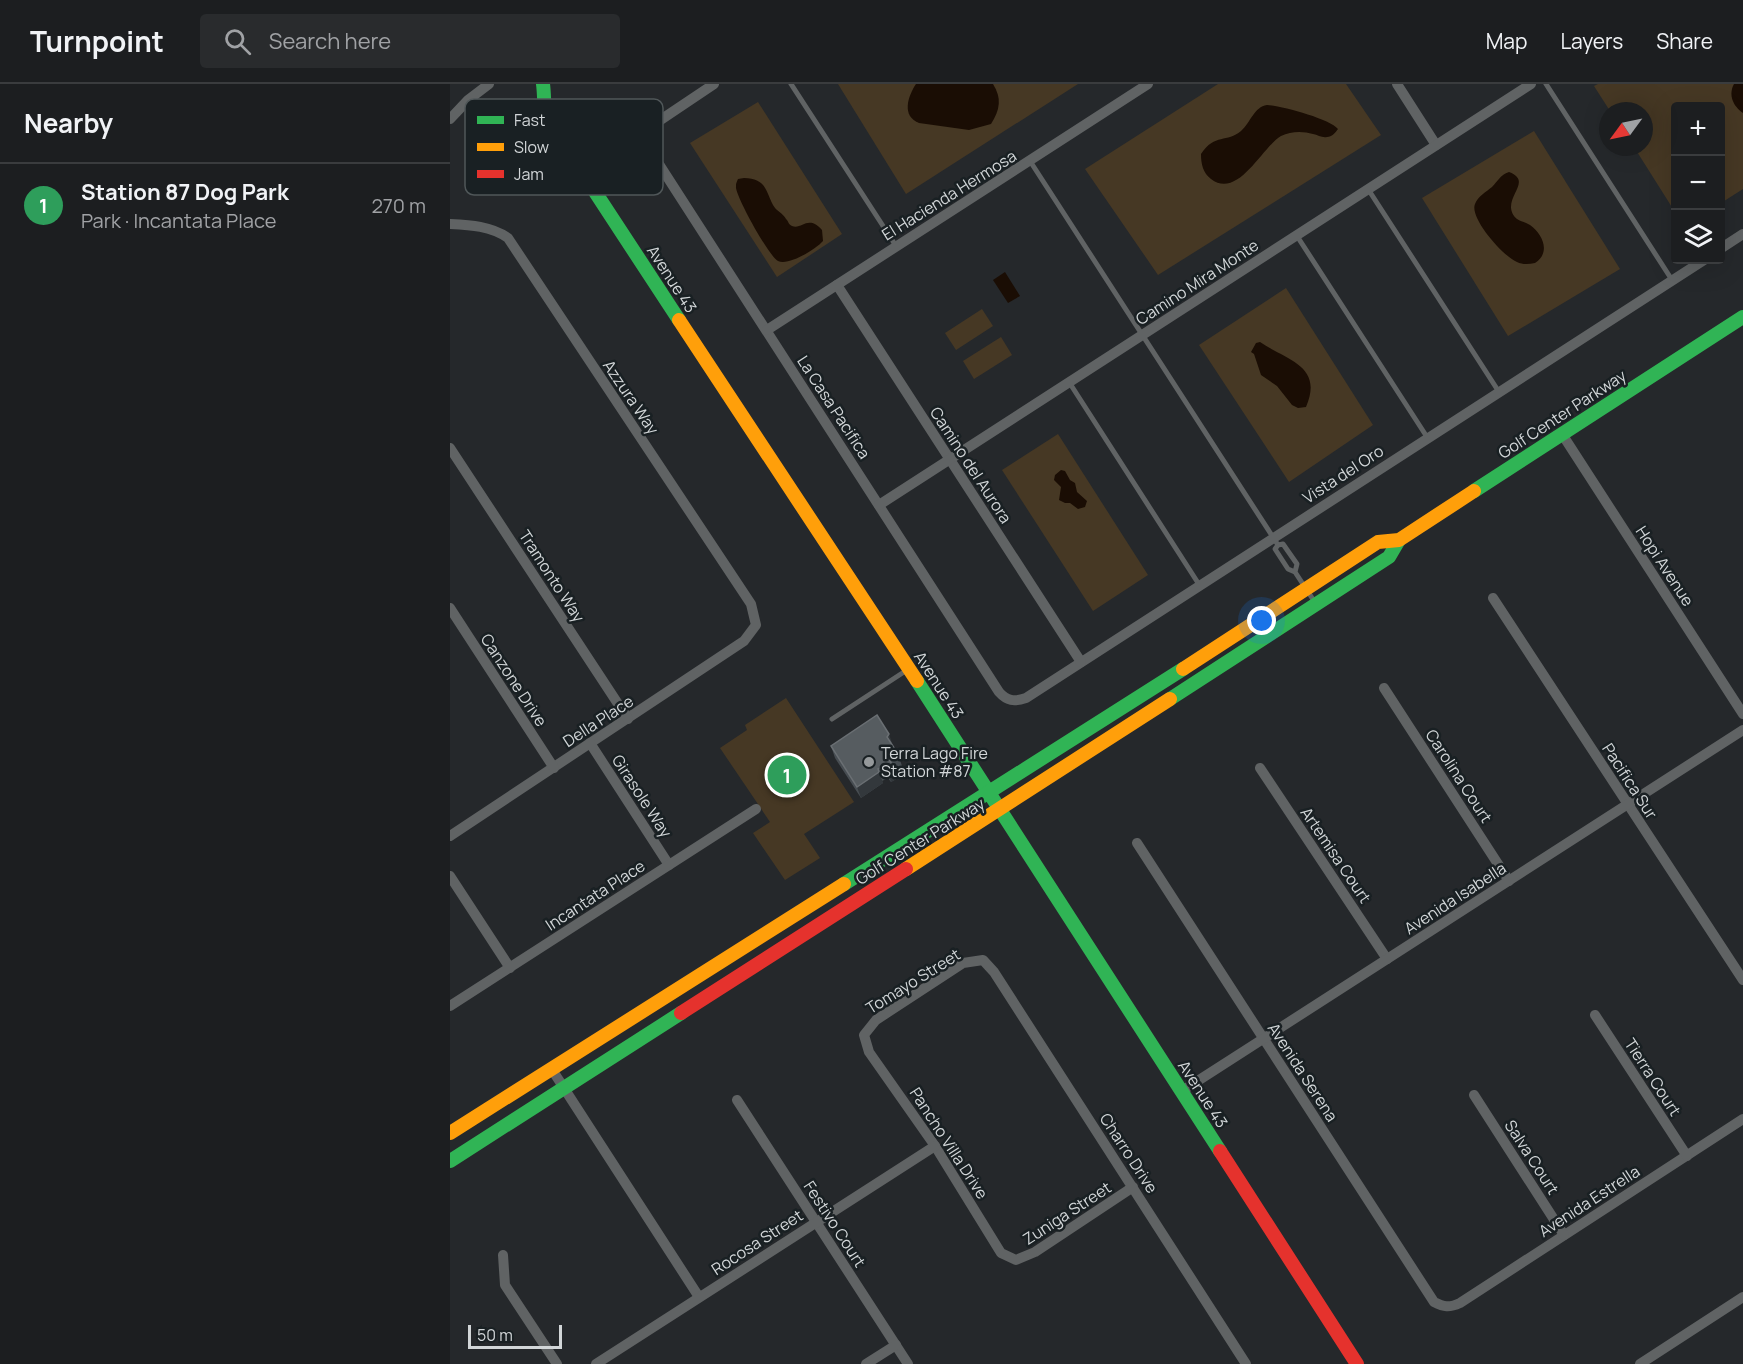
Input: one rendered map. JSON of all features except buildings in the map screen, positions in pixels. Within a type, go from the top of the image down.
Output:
[{"type":"main road","name":"Avenue 43","points":[[543,84],[545,99]]},
{"type":"main road","name":"Avenue 43","points":[[597,195],[1001,809],[1357,1364]]},
{"type":"main road","name":"Golf Center Parkway","points":[[450,1161],[1317,605],[1389,557],[1399,540],[1743,317]]},
{"type":"main road","name":"Golf Center Parkway","points":[[450,1133],[1378,542],[1399,540]]},
{"type":"street","points":[[469,99],[489,84]]},
{"type":"street","name":"La Casa Pacifica","points":[[663,118],[714,84]]},
{"type":"street","name":"El Hacienda Hermosa","points":[[766,330],[1148,84]]},
{"type":"street","points":[[1397,84],[1436,145]]},
{"type":"street","name":"Camino Mira Monte","points":[[879,505],[1531,84]]},
{"type":"street","points":[[450,119],[465,103]]},
{"type":"street","name":"La Casa Pacifica","points":[[663,171],[999,692]]},
{"type":"street","name":"Azzura Way","points":[[450,224],[498,231],[508,238],[751,604],[756,625]]},
{"type":"street","points":[[1725,246],[1743,234]]},
{"type":"street","name":"Vista del Oro","points":[[999,692],[1004,698],[1012,701],[1026,698],[1200,586],[1275,541],[1427,437],[1698,264]]},
{"type":"street","name":"Camino del Aurora","points":[[837,285],[1081,662]]},
{"type":"street","name":"Hopi Avenue","points":[[1562,434],[1743,714]]},
{"type":"street","name":"Tramonto Way","points":[[450,448],[628,719]]},
{"type":"street","name":"Pacifica Sur","points":[[1493,598],[1743,980]]},
{"type":"street","name":"Canzone Drive","points":[[450,608],[554,768]]},
{"type":"street","name":"Della Place","points":[[450,836],[744,641],[756,625]]},
{"type":"street","name":"Carolina Court","points":[[1384,688],[1509,881]]},
{"type":"street","name":"Avenida Isabella","points":[[1182,1091],[1743,730]]},
{"type":"street","name":"Girasole Way","points":[[590,743],[669,865]]},
{"type":"street","name":"Artemisa Court","points":[[1260,768],[1388,959]]},
{"type":"street","name":"Incantata Place","points":[[450,1006],[756,809]]},
{"type":"street","name":"Avenida Serena","points":[[1137,843],[1434,1302],[1450,1308]]},
{"type":"street","points":[[450,876],[510,968]]},
{"type":"street","name":"Tomayo Street","points":[[864,1035],[876,1020],[963,963],[983,960]]},
{"type":"street","name":"Charro Drive","points":[[983,960],[994,972],[1246,1364]]},
{"type":"street","name":"Tierra Court","points":[[1595,1015],[1687,1156]]},
{"type":"street","name":"Pancho Villa Drive","points":[[864,1035],[869,1052],[935,1146],[1001,1253],[1016,1260]]},
{"type":"street","points":[[551,1068],[699,1298]]},
{"type":"street","name":"Salva Court","points":[[1474,1095],[1564,1235]]},
{"type":"street","name":"Festivo Court","points":[[737,1100],[908,1364]]},
{"type":"street","name":"Avenida Estrella","points":[[1450,1308],[1743,1119]]},
{"type":"street","name":"Rocosa Street","points":[[596,1364],[935,1146]]},
{"type":"street","name":"Zuniga Street","points":[[1016,1260],[1035,1252],[1133,1187]]},
{"type":"street","points":[[503,1255],[505,1285],[557,1364]]},
{"type":"street","points":[[1640,1364],[1743,1297]]},
{"type":"street","points":[[866,1364],[896,1345]]},
{"type":"lane","points":[[791,84],[896,246]]},
{"type":"lane","points":[[1546,84],[1672,280]]},
{"type":"lane","points":[[1030,161],[1275,541],[1275,549],[1288,569],[1295,572],[1317,605]]},
{"type":"lane","points":[[1368,189],[1498,392]]},
{"type":"lane","points":[[1297,236],[1427,437]]},
{"type":"lane","points":[[1069,382],[1200,586]]},
{"type":"lane","points":[[1275,541],[1283,544],[1297,564],[1295,572]]},
{"type":"lane","points":[[832,719],[909,669]]},
{"type":"shaded area","points":[[838,84],[1078,84],[906,194]]},
{"type":"shaded area","points":[[916,84],[993,84],[999,99],[996,114],[991,124],[969,130],[919,123],[913,120],[908,111],[909,100]]},
{"type":"shaded area","points":[[1218,84],[1346,84],[1381,135],[1158,275],[1085,169]]},
{"type":"shaded area","points":[[1598,84],[1743,84],[1743,189],[1725,200],[1725,102],[1671,102],[1671,206],[1640,156],[1653,156],[1653,102],[1604,102],[1594,86]]},
{"type":"shaded area","points":[[1734,84],[1743,84],[1743,113],[1732,100],[1731,92]]},
{"type":"shaded area","points":[[758,102],[842,234],[777,277],[690,143]]},
{"type":"shaded area","points":[[1267,105],[1316,117],[1338,129],[1329,137],[1301,132],[1285,134],[1274,142],[1240,178],[1231,183],[1221,184],[1211,179],[1206,174],[1201,161],[1201,154],[1206,147],[1216,141],[1236,135],[1259,109]]},
{"type":"shaded area","points":[[1534,131],[1620,269],[1508,336],[1422,198]]},
{"type":"shaded area","points":[[1509,172],[1515,175],[1519,183],[1512,202],[1512,213],[1517,219],[1535,229],[1542,238],[1543,254],[1535,263],[1519,263],[1511,259],[1489,236],[1477,218],[1475,204],[1478,199],[1501,176]]},
{"type":"shaded area","points":[[738,179],[757,180],[764,186],[774,207],[791,225],[796,227],[813,223],[817,225],[822,230],[823,241],[795,259],[778,261],[761,238],[738,194],[736,183]]},
{"type":"shaded area","points":[[1005,272],[1020,296],[1008,303],[993,280]]},
{"type":"shaded area","points":[[1286,288],[1373,425],[1289,482],[1199,345]]},
{"type":"shaded area","points":[[982,309],[993,326],[956,350],[945,333]]},
{"type":"shaded area","points":[[1001,337],[1012,355],[974,379],[963,361]]},
{"type":"shaded area","points":[[1260,342],[1291,359],[1306,373],[1310,382],[1310,393],[1306,407],[1298,408],[1292,405],[1277,386],[1261,375],[1254,354],[1251,352],[1256,343]]},
{"type":"shaded area","points":[[1058,434],[1148,575],[1093,611],[1002,470]]},
{"type":"shaded area","points":[[1061,470],[1065,471],[1070,480],[1075,483],[1077,492],[1087,501],[1085,507],[1078,509],[1070,503],[1059,500],[1061,487],[1054,480],[1055,475]]},
{"type":"shaded area","points":[[786,698],[854,802],[804,834],[820,858],[785,880],[753,833],[770,822],[720,748],[747,730],[745,725]]},
{"type":"traffic: fast","points":[[543,84],[544,99]]},
{"type":"traffic: fast","points":[[597,195],[679,320]]},
{"type":"traffic: fast","points":[[1474,491],[1743,317]]},
{"type":"traffic: fast","points":[[1170,699],[1389,557],[1399,540]]},
{"type":"traffic: fast","points":[[844,884],[1183,669]]},
{"type":"traffic: fast","points":[[917,681],[1220,1151]]},
{"type":"traffic: fast","points":[[450,1161],[681,1013]]},
{"type":"traffic: slow","points":[[679,320],[917,681]]},
{"type":"traffic: slow","points":[[1183,669],[1378,542],[1399,540],[1474,491]]},
{"type":"traffic: slow","points":[[906,869],[1170,699]]},
{"type":"traffic: slow","points":[[450,1133],[844,884]]},
{"type":"traffic: jam","points":[[681,1013],[906,869]]},
{"type":"traffic: jam","points":[[1220,1151],[1357,1364]]},
{"type":"place","name":"Terra Lago Fire Station #87","points":[[869,762]]},
{"type":"place","name":"Station 87 Dog Park","points":[[787,775]]}]
